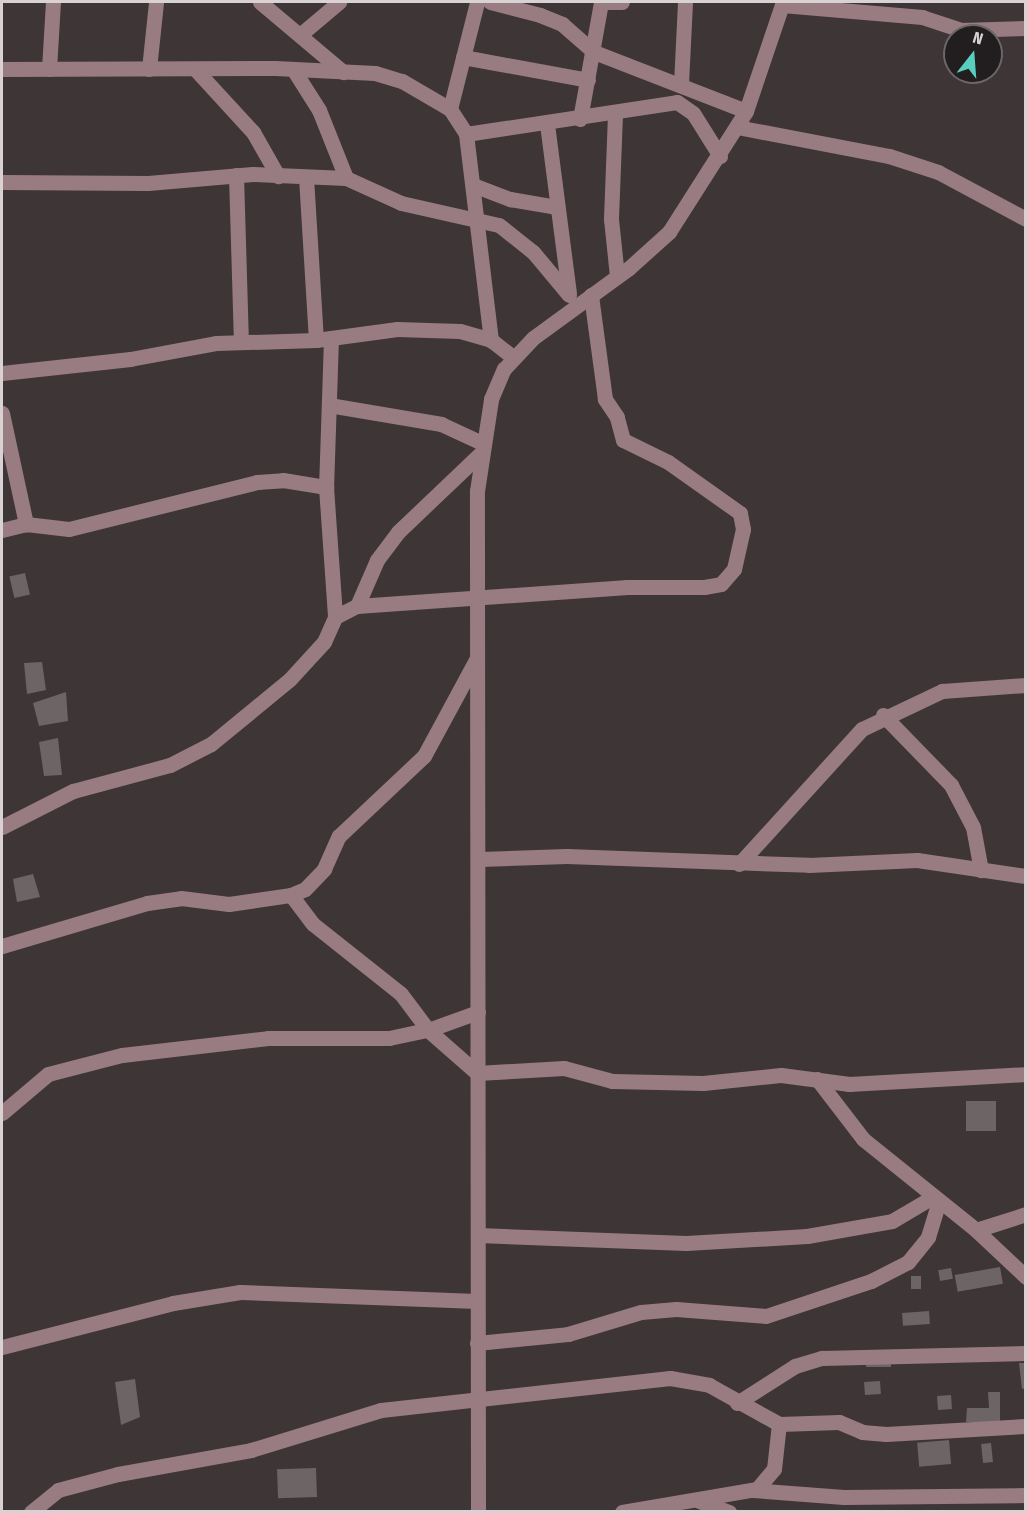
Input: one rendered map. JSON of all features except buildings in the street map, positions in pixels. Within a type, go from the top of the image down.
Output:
[{"type":"street","points":[[49,69],[53,2]]},
{"type":"street","points":[[149,69],[156,2]]},
{"type":"street","points":[[260,2],[301,34],[343,72]]},
{"type":"street","points":[[301,34],[339,2]]},
{"type":"street","points":[[450,109],[477,2]]},
{"type":"street","points":[[490,2],[524,6],[562,24],[594,52],[746,111]]},
{"type":"street","points":[[580,119],[594,52],[601,2],[622,2]]},
{"type":"street","points":[[681,84],[685,2]]},
{"type":"street","points":[[478,1512],[477,1073],[480,859],[477,596],[483,448],[491,399],[513,357],[570,302],[591,295],[669,232],[720,156],[746,111],[783,3],[922,17],[961,30],[1026,28]]},
{"type":"street","points":[[463,57],[588,80]]},
{"type":"street","points":[[2,69],[293,69],[390,76],[450,109],[460,118],[466,134],[491,340]]},
{"type":"street","points":[[195,69],[254,132],[278,176]]},
{"type":"street","points":[[293,69],[319,110],[346,178]]},
{"type":"street","points":[[466,134],[615,114],[677,102],[686,106],[720,156]]},
{"type":"street","points":[[615,114],[611,219],[617,276]]},
{"type":"street","points":[[547,124],[570,302]]},
{"type":"street","points":[[737,127],[889,156],[938,172],[1026,219]]},
{"type":"street","points":[[236,175],[241,342]]},
{"type":"street","points":[[2,182],[148,183],[236,175],[346,178],[401,203],[478,218],[513,235],[570,302]]},
{"type":"street","points":[[2,826],[73,791],[170,765],[211,744],[290,679],[324,642],[335,617],[326,487],[329,405],[306,177]]},
{"type":"street","points":[[473,185],[510,199],[558,207]]},
{"type":"street","points":[[335,617],[357,606],[477,596],[704,587],[721,584],[734,569],[743,529],[740,513],[668,462],[623,440],[617,417],[604,399],[591,295]]},
{"type":"street","points":[[2,373],[241,342],[323,339],[431,329],[491,340],[513,357]]},
{"type":"street","points":[[329,405],[441,424],[483,448]]},
{"type":"street","points":[[2,413],[26,524]]},
{"type":"street","points":[[357,606],[377,560],[398,532],[483,448]]},
{"type":"street","points":[[2,530],[26,524],[69,528],[257,482],[283,480],[326,487]]},
{"type":"street","points":[[2,946],[147,903],[182,898],[229,904],[291,895],[324,870],[339,836],[424,756],[478,655]]},
{"type":"street","points":[[740,864],[861,729],[883,716],[942,691],[1026,685]]},
{"type":"street","points":[[883,716],[961,800],[973,827],[981,870]]},
{"type":"street","points":[[480,859],[567,856],[740,864],[871,865],[917,860],[1026,876]]},
{"type":"street","points":[[291,895],[313,924],[346,955],[401,994],[428,1030],[477,1073],[564,1068],[635,1082],[781,1076],[849,1084],[1026,1074]]},
{"type":"street","points":[[2,1113],[48,1074],[122,1055],[268,1038],[389,1038],[428,1030],[478,1012]]},
{"type":"street","points":[[818,1079],[863,1139],[935,1201],[976,1230],[1026,1277]]},
{"type":"street","points":[[478,1235],[686,1243],[807,1236],[892,1221],[935,1201]]},
{"type":"street","points":[[477,1343],[568,1335],[664,1310],[766,1316],[882,1277],[908,1262],[928,1237],[935,1201]]},
{"type":"street","points":[[976,1230],[1026,1214]]},
{"type":"street","points":[[2,1347],[173,1303],[240,1292],[477,1301]]},
{"type":"street","points":[[737,1403],[795,1366],[822,1358],[1026,1353]]},
{"type":"street","points":[[31,1512],[58,1490],[118,1474],[251,1450],[381,1410],[687,1378],[709,1385],[737,1403],[779,1424],[839,1422],[862,1432],[886,1434],[1026,1426]]},
{"type":"street","points":[[622,1512],[753,1490],[763,1486],[774,1469],[779,1424]]},
{"type":"street","points":[[753,1490],[844,1497],[1026,1495]]},
{"type":"street","points":[[697,1500],[729,1512]]}]
